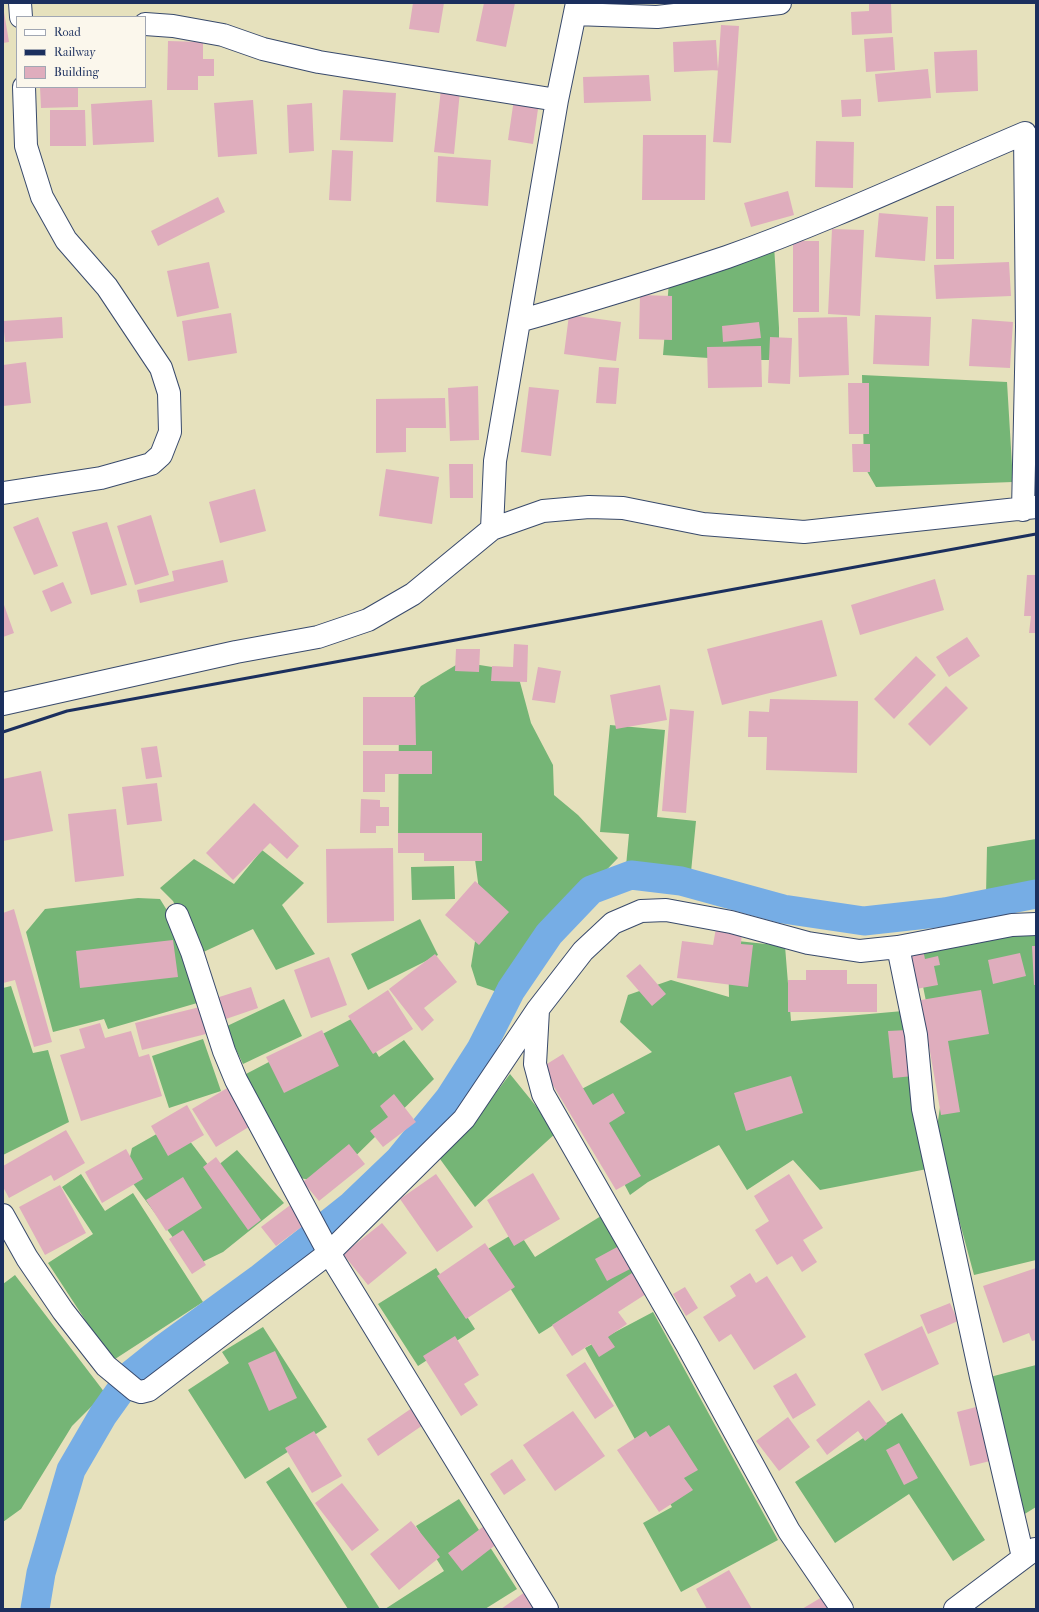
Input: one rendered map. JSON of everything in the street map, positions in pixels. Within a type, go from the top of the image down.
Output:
[{"type":"street","points":[[20,3],[21,16]]},
{"type":"street","points":[[492,529],[495,461],[557,100],[576,8],[657,17],[780,3]]},
{"type":"street","points":[[146,24],[173,26],[223,35],[263,50],[319,62],[557,100]]},
{"type":"street","points":[[3,493],[101,478],[151,464],[161,455],[170,432],[169,393],[160,368],[107,287],[66,240],[42,197],[26,146],[24,88]]},
{"type":"street","points":[[3,704],[236,652],[318,637],[368,620],[413,594],[492,529],[543,511],[590,507],[623,508],[703,524],[804,532],[1030,509],[1027,327],[1031,131],[826,219],[727,256],[584,302],[519,321]]},
{"type":"street","points":[[3,1215],[27,1258],[63,1311],[106,1366],[135,1390],[140,1392],[153,1389],[321,1236],[464,1119],[538,1009],[583,951],[613,923],[641,911],[666,910],[731,922],[808,943],[860,951],[898,947],[1012,925],[1036,924]]},
{"type":"street","points":[[177,915],[192,952],[224,1050],[236,1080],[287,1178],[547,1609]]},
{"type":"street","points":[[898,947],[916,1035],[923,1109],[981,1377],[1030,1553],[955,1609]]},
{"type":"street","points":[[538,1009],[535,1064],[543,1094],[687,1345],[790,1531],[842,1609]]},
{"type":"green space","points":[[774,245],[779,328],[779,360],[739,360],[663,355],[669,282]]},
{"type":"green space","points":[[862,375],[1007,382],[1013,482],[876,487],[864,466]]},
{"type":"green space","points":[[461,662],[517,671],[531,723],[553,765],[554,795],[578,815],[618,858],[549,929],[503,994],[477,985],[471,966],[481,905],[474,852],[398,841],[399,718],[421,686]]},
{"type":"green space","points":[[610,725],[665,730],[657,817],[696,821],[691,872],[626,866],[629,834],[600,832]]},
{"type":"green space","points":[[1036,839],[1036,885],[986,895],[987,847]]},
{"type":"green space","points":[[262,850],[304,883],[282,905],[315,954],[276,970],[253,929],[199,954],[173,901],[160,888],[194,859],[234,884]]},
{"type":"green space","points":[[454,866],[455,899],[412,900],[411,867]]},
{"type":"green space","points":[[138,898],[160,899],[176,925],[204,1001],[108,1029],[104,1019],[53,1032],[26,932],[45,909]]},
{"type":"green space","points":[[420,919],[438,955],[368,990],[351,954]]},
{"type":"green space","points":[[1036,929],[1036,1260],[974,1275],[936,1134],[943,1087],[916,951]]},
{"type":"green space","points":[[728,940],[785,946],[791,1021],[903,1011],[927,1169],[820,1190],[793,1160],[747,1190],[719,1145],[648,1182],[630,1195],[576,1092],[652,1052],[620,1022],[628,995],[671,980],[729,997]]},
{"type":"green space","points":[[11,986],[33,1053],[48,1050],[69,1122],[3,1155],[3,988]]},
{"type":"green space","points":[[284,999],[302,1036],[243,1064],[225,1027]]},
{"type":"green space","points":[[355,1017],[379,1057],[404,1040],[434,1079],[327,1184],[296,1177],[244,1075]]},
{"type":"green space","points":[[203,1039],[221,1091],[169,1108],[152,1056]]},
{"type":"green space","points":[[510,1074],[557,1132],[475,1207],[440,1159],[471,1126]]},
{"type":"green space","points":[[176,1123],[212,1170],[237,1150],[284,1203],[223,1252],[194,1266],[126,1174],[132,1148]]},
{"type":"green space","points":[[81,1174],[105,1211],[133,1193],[203,1302],[112,1361],[48,1263],[93,1234],[62,1187]]},
{"type":"green space","points":[[601,1216],[637,1273],[539,1334],[486,1250],[518,1231],[535,1257]]},
{"type":"green space","points":[[436,1268],[475,1329],[418,1366],[378,1304]]},
{"type":"green space","points":[[15,1275],[105,1393],[72,1426],[21,1509],[3,1522],[3,1284]]},
{"type":"green space","points":[[653,1312],[778,1540],[681,1592],[643,1523],[672,1507],[585,1348]]},
{"type":"green space","points":[[263,1327],[327,1427],[245,1479],[188,1390],[229,1363],[222,1352]]},
{"type":"green space","points":[[1036,1365],[1036,1507],[1023,1515],[990,1377]]},
{"type":"green space","points":[[902,1413],[985,1540],[953,1561],[909,1494],[835,1543],[795,1482]]},
{"type":"green space","points":[[289,1467],[380,1609],[348,1609],[266,1482]]},
{"type":"green space","points":[[459,1499],[517,1589],[485,1609],[385,1609],[444,1571],[416,1526]]},
{"type":"building","points":[[413,3],[444,3],[439,33],[409,29]]},
{"type":"building","points":[[484,3],[515,3],[506,47],[476,41]]},
{"type":"building","points":[[869,3],[891,3],[892,33],[852,35],[851,12],[869,11]]},
{"type":"building","points":[[3,6],[9,42],[3,43]]},
{"type":"building","points":[[721,25],[739,26],[731,143],[713,142]]},
{"type":"building","points":[[893,37],[895,70],[866,72],[864,39]]},
{"type":"building","points":[[716,40],[718,70],[674,72],[673,42]]},
{"type":"building","points":[[168,41],[203,42],[203,59],[214,59],[214,76],[198,76],[198,90],[167,90]]},
{"type":"building","points":[[977,50],[978,91],[936,93],[934,52]]},
{"type":"building","points":[[928,69],[931,98],[878,102],[875,74]]},
{"type":"building","points":[[649,75],[651,101],[584,103],[583,77]]},
{"type":"building","points":[[40,88],[78,88],[78,107],[41,108]]},
{"type":"building","points":[[441,89],[460,91],[454,154],[434,152]]},
{"type":"building","points":[[343,90],[396,93],[393,142],[340,140]]},
{"type":"building","points":[[514,99],[539,102],[533,144],[508,140]]},
{"type":"building","points":[[861,99],[861,116],[842,117],[841,100]]},
{"type":"building","points":[[152,100],[154,142],[93,145],[91,104]]},
{"type":"building","points":[[253,100],[257,154],[218,157],[214,103]]},
{"type":"building","points":[[312,103],[314,151],[289,153],[287,105]]},
{"type":"building","points":[[50,110],[85,110],[86,146],[50,146]]},
{"type":"building","points":[[643,135],[706,135],[705,200],[642,200]]},
{"type":"building","points":[[816,141],[854,142],[853,188],[815,187]]},
{"type":"building","points":[[332,150],[353,151],[351,201],[329,200]]},
{"type":"building","points":[[438,156],[491,160],[488,206],[436,202]]},
{"type":"building","points":[[788,191],[794,215],[751,227],[744,203]]},
{"type":"building","points":[[218,197],[225,212],[158,246],[151,231]]},
{"type":"building","points":[[936,206],[954,206],[954,259],[936,259]]},
{"type":"building","points":[[879,213],[928,217],[925,261],[875,257]]},
{"type":"building","points":[[832,229],[864,230],[860,316],[828,314]]},
{"type":"building","points":[[793,241],[819,241],[819,312],[793,312]]},
{"type":"building","points":[[209,262],[219,308],[177,317],[167,271]]},
{"type":"building","points":[[1009,262],[1011,296],[936,299],[934,265]]},
{"type":"building","points":[[640,295],[672,296],[672,340],[639,339]]},
{"type":"building","points":[[231,313],[237,353],[188,361],[182,321]]},
{"type":"building","points":[[569,315],[621,322],[616,361],[564,354]]},
{"type":"building","points":[[875,315],[931,317],[929,366],[873,364]]},
{"type":"building","points":[[62,317],[63,338],[5,342],[3,321]]},
{"type":"building","points":[[847,317],[849,375],[799,377],[798,318]]},
{"type":"building","points":[[972,319],[1013,322],[1010,368],[969,366]]},
{"type":"building","points":[[759,322],[761,338],[723,342],[722,326]]},
{"type":"building","points":[[770,337],[792,338],[790,384],[768,383]]},
{"type":"building","points":[[761,346],[762,387],[708,388],[707,347]]},
{"type":"building","points":[[26,362],[31,403],[3,406],[3,365]]},
{"type":"building","points":[[599,367],[619,368],[616,404],[596,403]]},
{"type":"building","points":[[848,383],[869,383],[869,434],[849,434]]},
{"type":"building","points":[[478,386],[479,440],[450,441],[448,388]]},
{"type":"building","points":[[529,387],[559,390],[551,456],[521,452]]},
{"type":"building","points":[[445,398],[446,428],[406,428],[406,452],[376,453],[376,399]]},
{"type":"building","points":[[852,444],[870,444],[870,472],[853,472]]},
{"type":"building","points":[[449,464],[473,464],[473,498],[450,498]]},
{"type":"building","points":[[386,469],[439,477],[432,524],[379,516]]},
{"type":"building","points":[[255,489],[266,531],[220,543],[209,502]]},
{"type":"building","points":[[151,515],[169,575],[135,585],[117,526]]},
{"type":"building","points":[[38,517],[58,566],[34,575],[13,527]]},
{"type":"building","points":[[107,522],[127,585],[91,595],[72,532]]},
{"type":"building","points":[[223,560],[228,582],[140,603],[137,590],[174,581],[172,571]]},
{"type":"building","points":[[1027,575],[1036,575],[1036,633],[1029,633],[1031,616],[1024,616]]},
{"type":"building","points":[[935,579],[944,610],[860,635],[851,605]]},
{"type":"building","points":[[63,582],[72,603],[51,612],[42,591]]},
{"type":"building","points":[[3,602],[14,633],[3,637]]},
{"type":"building","points":[[822,620],[837,676],[722,705],[707,649]]},
{"type":"building","points":[[967,637],[980,656],[949,677],[936,657]]},
{"type":"building","points":[[514,644],[528,645],[527,682],[491,681],[492,666],[513,667]]},
{"type":"building","points":[[456,649],[480,649],[479,672],[455,671]]},
{"type":"building","points":[[916,656],[936,675],[894,719],[874,699]]},
{"type":"building","points":[[538,667],[561,671],[555,703],[532,700]]},
{"type":"building","points":[[660,685],[667,720],[616,729],[610,695]]},
{"type":"building","points":[[946,686],[968,708],[930,746],[908,724]]},
{"type":"building","points":[[363,697],[415,697],[416,745],[363,745]]},
{"type":"building","points":[[770,699],[858,701],[857,773],[766,770],[767,737],[748,737],[749,711],[769,712]]},
{"type":"building","points":[[670,709],[694,711],[686,813],[662,811]]},
{"type":"building","points":[[157,746],[162,777],[146,779],[141,748]]},
{"type":"building","points":[[363,751],[432,751],[432,774],[385,774],[385,792],[363,792]]},
{"type":"building","points":[[41,771],[53,831],[3,841],[3,779]]},
{"type":"building","points":[[157,783],[162,821],[127,825],[122,787]]},
{"type":"building","points":[[361,799],[380,800],[380,807],[389,807],[389,826],[376,826],[376,833],[360,833]]},
{"type":"building","points":[[254,803],[299,846],[287,859],[270,843],[233,880],[206,853]]},
{"type":"building","points":[[116,809],[124,876],[75,882],[68,814]]},
{"type":"building","points":[[398,833],[482,833],[482,861],[424,861],[424,853],[398,853]]},
{"type":"building","points":[[393,848],[394,921],[327,923],[326,849]]},
{"type":"building","points":[[475,881],[509,912],[479,945],[445,915]]},
{"type":"building","points":[[14,909],[52,1042],[34,1047],[15,980],[3,983],[3,913]]},
{"type":"building","points":[[716,928],[742,931],[741,944],[753,945],[748,987],[677,978],[682,941],[713,945]]},
{"type":"building","points":[[173,940],[178,977],[80,988],[76,951]]},
{"type":"building","points":[[1032,946],[1036,946],[1036,985],[1034,985]]},
{"type":"building","points":[[923,950],[925,959],[938,956],[940,965],[934,966],[938,985],[916,989],[909,953]]},
{"type":"building","points":[[1020,953],[1026,976],[993,984],[988,960]]},
{"type":"building","points":[[435,954],[457,982],[424,1008],[434,1020],[422,1031],[389,989]]},
{"type":"building","points":[[329,957],[347,1005],[311,1018],[294,970]]},
{"type":"building","points":[[640,964],[666,994],[652,1006],[626,976]]},
{"type":"building","points":[[806,970],[847,970],[847,984],[877,984],[877,1012],[788,1012],[788,980],[806,980]]},
{"type":"building","points":[[251,987],[258,1008],[223,1020],[216,998]]},
{"type":"building","points":[[388,990],[413,1029],[373,1054],[348,1016]]},
{"type":"building","points":[[981,990],[989,1034],[948,1041],[960,1112],[941,1115],[921,1000]]},
{"type":"building","points":[[208,1005],[214,1032],[142,1050],[135,1023]]},
{"type":"building","points":[[100,1023],[105,1038],[131,1031],[139,1057],[149,1054],[162,1096],[81,1121],[60,1055],[85,1048],[79,1029]]},
{"type":"building","points":[[322,1030],[339,1066],[284,1093],[266,1057]]},
{"type":"building","points":[[908,1030],[913,1076],[893,1078],[888,1031]]},
{"type":"building","points":[[563,1054],[593,1105],[613,1093],[625,1113],[609,1123],[641,1176],[616,1190],[542,1067]]},
{"type":"building","points":[[791,1076],[803,1113],[746,1131],[734,1093]]},
{"type":"building","points":[[229,1087],[252,1125],[216,1147],[192,1109]]},
{"type":"building","points":[[394,1094],[416,1122],[383,1147],[370,1131],[388,1117],[380,1106]]},
{"type":"building","points":[[187,1105],[204,1135],[168,1156],[151,1126]]},
{"type":"building","points":[[66,1130],[85,1163],[54,1181],[51,1175],[9,1198],[3,1187],[3,1166]]},
{"type":"building","points":[[349,1144],[365,1164],[319,1201],[303,1182]]},
{"type":"building","points":[[126,1149],[143,1179],[102,1203],[85,1172]]},
{"type":"building","points":[[216,1157],[261,1220],[248,1230],[203,1167]]},
{"type":"building","points":[[533,1173],[560,1219],[514,1246],[487,1200]]},
{"type":"building","points":[[436,1174],[473,1227],[437,1252],[400,1199]]},
{"type":"building","points":[[789,1174],[823,1228],[803,1240],[817,1262],[802,1272],[792,1256],[777,1265],[755,1230],[769,1221],[754,1196]]},
{"type":"building","points":[[183,1177],[202,1208],[166,1231],[146,1200]]},
{"type":"building","points":[[60,1185],[86,1233],[45,1255],[19,1207]]},
{"type":"building","points":[[293,1203],[308,1222],[276,1246],[261,1227]]},
{"type":"building","points":[[382,1223],[407,1253],[368,1285],[343,1254]]},
{"type":"building","points":[[183,1230],[206,1265],[192,1274],[169,1239]]},
{"type":"building","points":[[485,1243],[515,1287],[466,1319],[437,1276]]},
{"type":"building","points":[[619,1246],[632,1268],[607,1281],[595,1259]]},
{"type":"building","points":[[1036,1268],[1036,1340],[1032,1341],[1029,1333],[1003,1343],[983,1286]]},
{"type":"building","points":[[632,1273],[646,1294],[618,1312],[627,1324],[608,1337],[615,1347],[599,1357],[591,1344],[572,1356],[552,1325]]},
{"type":"building","points":[[750,1273],[756,1283],[767,1276],[806,1337],[754,1370],[731,1334],[719,1342],[703,1317],[736,1296],[730,1286]]},
{"type":"building","points":[[685,1287],[698,1308],[686,1316],[673,1294]]},
{"type":"building","points":[[950,1303],[958,1321],[928,1334],[920,1315]]},
{"type":"building","points":[[922,1326],[939,1364],[882,1391],[864,1354]]},
{"type":"building","points":[[455,1336],[479,1375],[464,1384],[478,1405],[461,1416],[423,1356]]},
{"type":"building","points":[[275,1351],[297,1398],[269,1411],[248,1363]]},
{"type":"building","points":[[585,1362],[614,1406],[595,1419],[566,1375]]},
{"type":"building","points":[[796,1373],[816,1405],[793,1419],[773,1386]]},
{"type":"building","points":[[869,1400],[887,1424],[865,1441],[858,1431],[827,1455],[816,1440]]},
{"type":"building","points":[[976,1407],[990,1461],[970,1466],[957,1412]]},
{"type":"building","points":[[412,1408],[423,1425],[378,1456],[367,1439]]},
{"type":"building","points":[[573,1411],[605,1456],[555,1491],[523,1445]]},
{"type":"building","points":[[788,1417],[810,1447],[779,1471],[756,1441]]},
{"type":"building","points":[[669,1425],[698,1470],[684,1478],[693,1490],[659,1512],[617,1450],[646,1431],[650,1437]]},
{"type":"building","points":[[314,1431],[342,1476],[312,1493],[285,1448]]},
{"type":"building","points":[[899,1443],[918,1478],[904,1485],[886,1450]]},
{"type":"building","points":[[512,1459],[526,1480],[504,1495],[490,1474]]},
{"type":"building","points":[[342,1483],[379,1530],[352,1551],[315,1503]]},
{"type":"building","points":[[411,1521],[440,1557],[399,1590],[370,1554]]},
{"type":"building","points":[[484,1526],[498,1543],[462,1571],[448,1553]]},
{"type":"building","points":[[729,1570],[752,1609],[707,1609],[696,1589]]},
{"type":"building","points":[[525,1592],[537,1609],[501,1609]]},
{"type":"building","points":[[822,1597],[830,1609],[802,1609]]},
{"type":"waterway","points":[[35,1609],[41,1573],[71,1470],[103,1415],[133,1373],[163,1349],[259,1279],[352,1205],[399,1160],[449,1099],[481,1049],[511,990],[549,934],[591,890],[631,875],[681,881],[783,909],[864,921],[945,912],[1036,894]]},
{"type":"railway","points":[[3,732],[67,711],[1036,534]]}]
